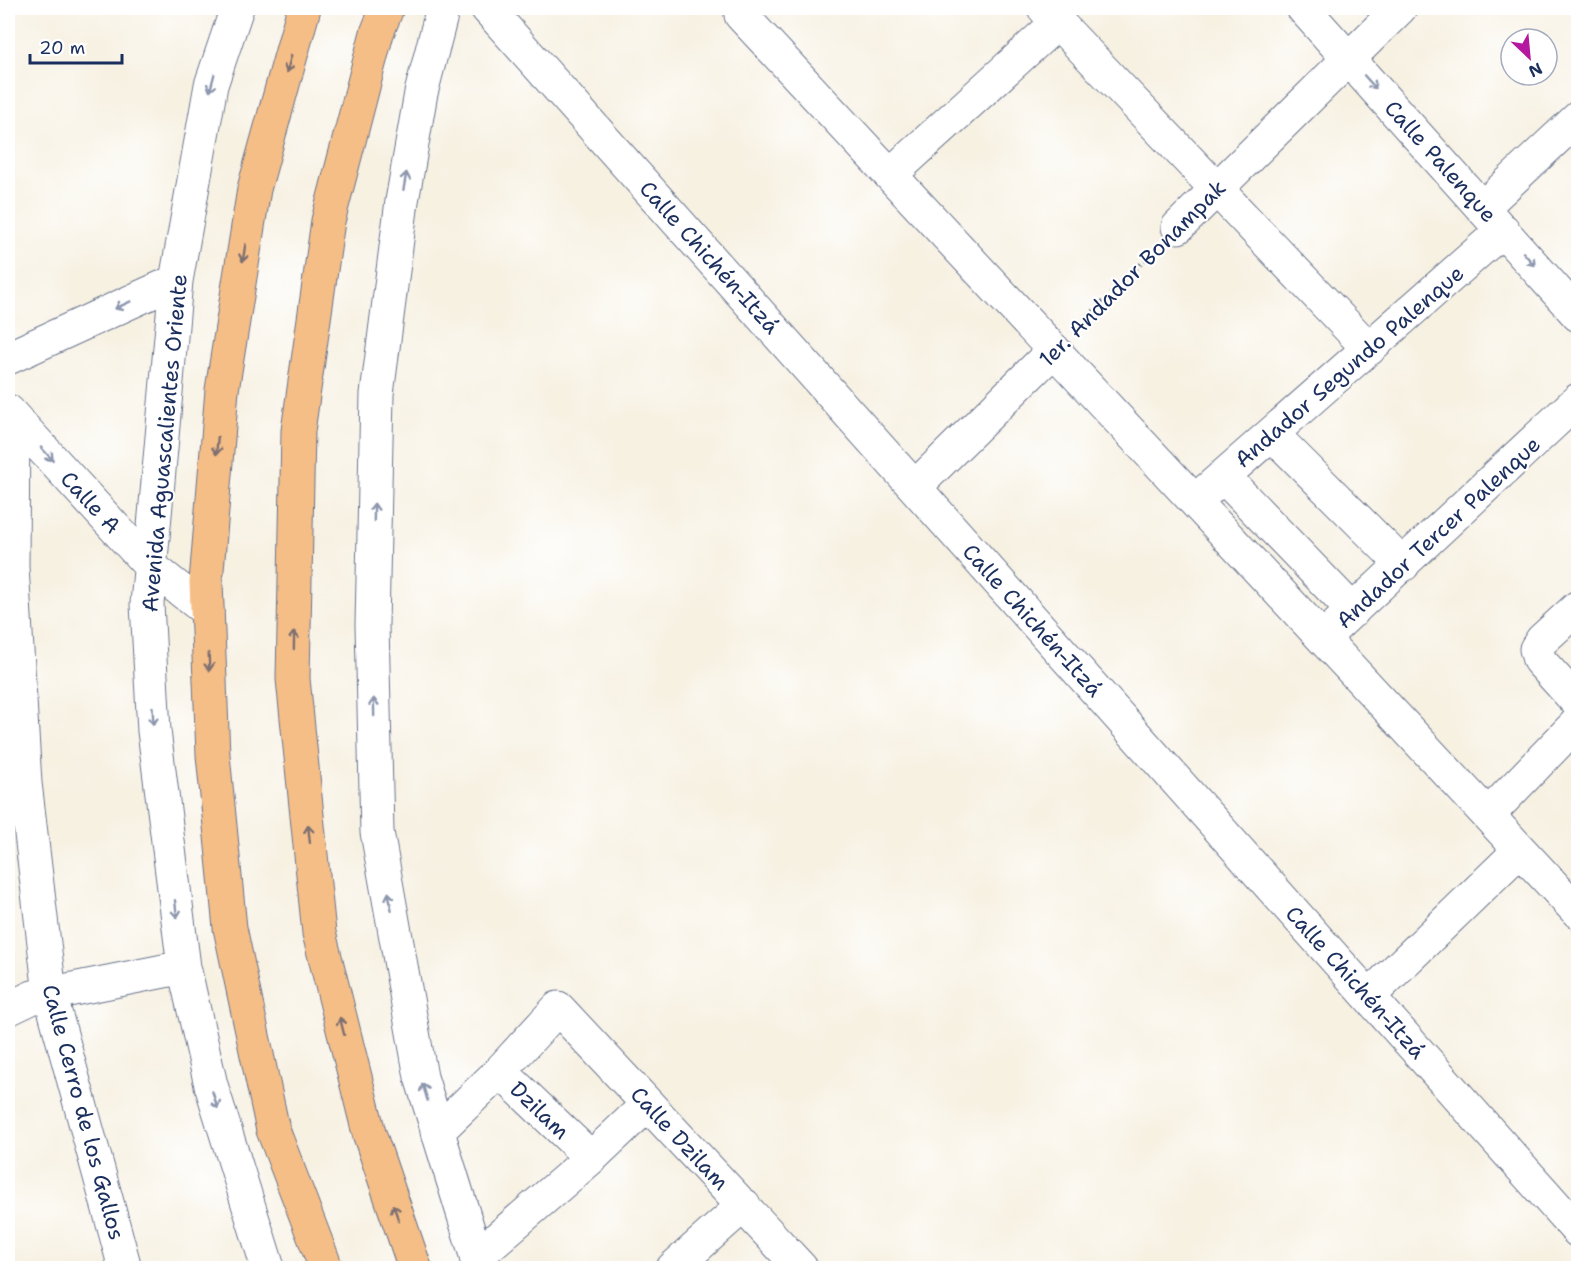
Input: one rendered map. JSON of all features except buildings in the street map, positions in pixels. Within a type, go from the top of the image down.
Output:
[{"type":"main road","points":[[304,8],[252,201],[222,390],[206,582],[213,755],[230,928],[273,1130],[326,1269]]},
{"type":"main road","points":[[387,8],[377,33],[328,221],[298,431],[293,679],[319,933],[369,1133],[415,1269]]},
{"type":"street","name":"Avenida Aguascalientes Oriente","points":[[237,8],[211,85],[176,281],[147,604],[154,731],[184,967],[211,1085],[268,1269]]},
{"type":"street","points":[[443,8],[421,93],[402,201],[377,394],[372,625],[377,832],[421,1077],[478,1263],[648,1104]]},
{"type":"street","name":"Calle Chichén-Itzá","points":[[488,8],[1578,1232]]},
{"type":"street","name":"Calle Palenque","points":[[1303,8],[1578,315]]},
{"type":"street","name":"1er. Andador Bonampak","points":[[1178,227],[1400,8]]},
{"type":"street","points":[[741,15],[1578,912]]},
{"type":"street","points":[[890,175],[1051,15],[1369,349]]},
{"type":"street","name":"Andador Segundo Palenque","points":[[1195,501],[1369,349],[1492,219],[1578,118]]},
{"type":"street","points":[[8,358],[176,281]]},
{"type":"street","name":"1er. Andador Bonampak","points":[[915,487],[1054,350]]},
{"type":"street","name":"Andador Tercer Palenque","points":[[1323,639],[1578,400]]},
{"type":"street","name":"Calle A","points":[[10,414],[150,566],[207,611]]},
{"type":"street","name":"Calle Cerro de los Gallos","points":[[10,414],[10,568],[16,787],[50,994],[125,1269]]},
{"type":"street","points":[[1272,434],[1403,565]]},
{"type":"street","points":[[1223,476],[1353,611]]},
{"type":"street","points":[[1578,608],[1542,640],[1536,649],[1539,660],[1578,703]]},
{"type":"street","points":[[1488,815],[1578,722]]},
{"type":"street","points":[[1369,996],[1521,850]]},
{"type":"street","points":[[8,1009],[33,997],[184,967]]},
{"type":"street","name":"Dzilam","points":[[558,1008],[500,1071],[591,1158]]},
{"type":"street","name":"Calle Dzilam","points":[[558,1008],[744,1205],[801,1269]]},
{"type":"street","points":[[437,1132],[500,1071]]},
{"type":"street","points":[[673,1269],[744,1205]]},
{"type":"path","name":"1er. Andador Bonampak","points":[[1054,350],[1178,227]]}]
